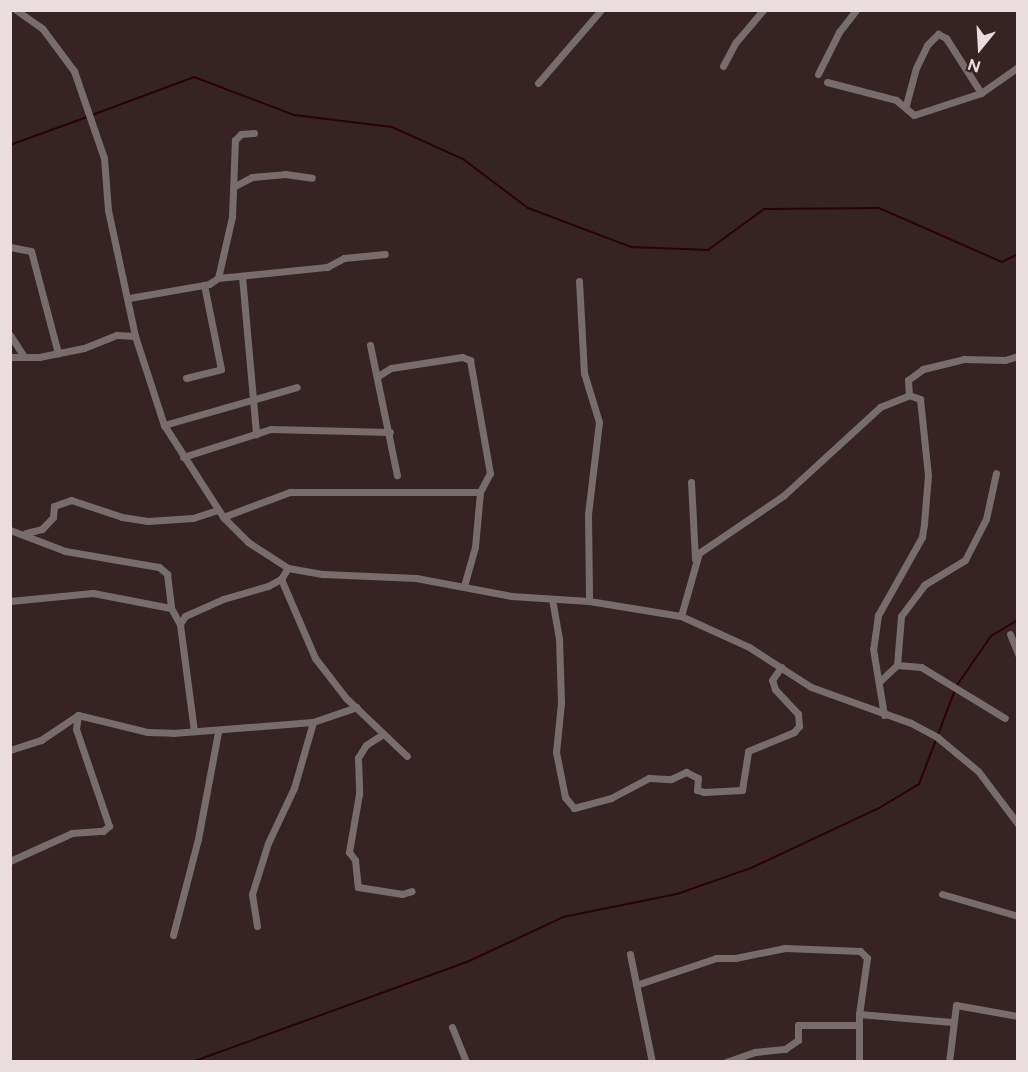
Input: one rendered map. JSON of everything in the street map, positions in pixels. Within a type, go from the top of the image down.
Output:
[{"type":"street","points":[[16,10],[42,28],[74,71],[104,158],[108,210],[129,298],[135,336],[164,425],[220,514],[257,549],[288,568],[323,574],[416,578],[511,596],[589,601],[681,616],[733,639],[812,687],[884,716],[911,723],[937,737],[978,771],[1017,824]]},
{"type":"street","points":[[538,83],[601,10]]},
{"type":"street","points":[[723,66],[736,42],[763,10]]},
{"type":"street","points":[[818,74],[839,32],[856,10]]},
{"type":"street","points":[[906,105],[916,68],[927,45],[938,34],[946,38],[981,93]]},
{"type":"street","points":[[827,82],[906,105],[914,115],[981,93],[1017,67]]},
{"type":"street","points":[[218,278],[232,217],[237,136],[254,133]]},
{"type":"street","points":[[234,186],[252,177],[285,174],[312,178]]},
{"type":"street","points":[[10,247],[31,251],[58,353]]},
{"type":"street","points":[[129,298],[204,285],[218,278],[327,267],[344,258],[386,254]]},
{"type":"street","points":[[242,276],[256,434]]},
{"type":"street","points":[[579,281],[584,373],[599,422],[588,514],[589,601]]},
{"type":"street","points":[[186,378],[221,369],[204,285]]},
{"type":"street","points":[[10,335],[23,355]]},
{"type":"street","points":[[10,357],[58,353],[84,348],[117,335],[135,336]]},
{"type":"street","points":[[370,345],[390,432],[397,476]]},
{"type":"street","points":[[909,395],[908,380],[923,369],[964,359],[1005,360],[1017,356]]},
{"type":"street","points":[[378,376],[391,368],[462,357],[470,360],[490,472],[480,492],[474,547],[464,586]]},
{"type":"street","points":[[164,425],[297,387]]},
{"type":"street","points":[[695,561],[708,544],[745,525],[783,496],[880,407],[909,395],[920,399],[928,475],[922,537],[878,615],[873,649],[884,716]]},
{"type":"street","points":[[183,457],[271,429],[390,432]]},
{"type":"street","points":[[880,681],[897,665],[901,616],[924,585],[965,560],[986,519],[996,473]]},
{"type":"street","points":[[681,616],[695,561],[691,482]]},
{"type":"street","points":[[25,533],[42,529],[52,517],[54,506],[71,500],[122,517],[148,521],[220,514],[290,492],[480,492]]},
{"type":"street","points":[[10,530],[25,533],[65,551],[159,567],[167,574],[171,608],[180,624],[194,731]]},
{"type":"street","points":[[180,624],[185,616],[223,599],[281,579],[288,568]]},
{"type":"street","points":[[281,579],[315,658],[357,706],[407,756]]},
{"type":"street","points":[[10,601],[93,593],[171,608]]},
{"type":"street","points":[[552,599],[559,638],[561,703],[556,752],[565,797],[574,808],[611,798],[649,778],[671,779],[686,772],[698,778],[697,790],[704,792],[742,790],[748,752],[794,732],[799,726],[798,714],[774,689],[772,680],[780,667]]},
{"type":"street","points":[[1010,634],[1017,654]]},
{"type":"street","points":[[897,665],[921,667],[1005,718]]},
{"type":"street","points":[[10,750],[41,740],[78,715],[148,732],[218,732],[313,722],[357,706]]},
{"type":"street","points":[[10,861],[72,833],[103,831],[109,826],[76,729],[78,715]]},
{"type":"street","points":[[256,926],[252,894],[268,843],[294,788],[313,722]]},
{"type":"street","points":[[173,935],[198,839],[218,732]]},
{"type":"street","points":[[384,734],[366,745],[358,758],[359,794],[349,852],[355,860],[358,888],[402,894],[412,891]]},
{"type":"street","points":[[942,894],[1017,916]]},
{"type":"street","points":[[636,985],[716,958],[735,958],[785,948],[860,951],[867,958],[858,1025],[859,1062]]},
{"type":"street","points":[[630,954],[652,1062]]},
{"type":"street","points":[[949,1062],[952,1022],[956,1005],[1017,1016]]},
{"type":"street","points":[[859,1014],[952,1022]]},
{"type":"street","points":[[726,1062],[755,1052],[785,1049],[798,1040],[798,1025],[858,1025]]},
{"type":"street","points":[[452,1027],[466,1062]]},
{"type":"waterway","points":[[92,115],[194,77],[294,115],[392,127],[463,159],[528,208],[631,247],[708,250],[764,209],[879,208],[1002,262],[1018,254]]},
{"type":"waterway","points":[[10,145],[87,117]]},
{"type":"waterway","points":[[957,685],[991,636],[1018,620]]},
{"type":"waterway","points":[[192,1062],[467,962],[563,917],[677,894],[751,868],[879,808],[919,784],[955,690]]}]
